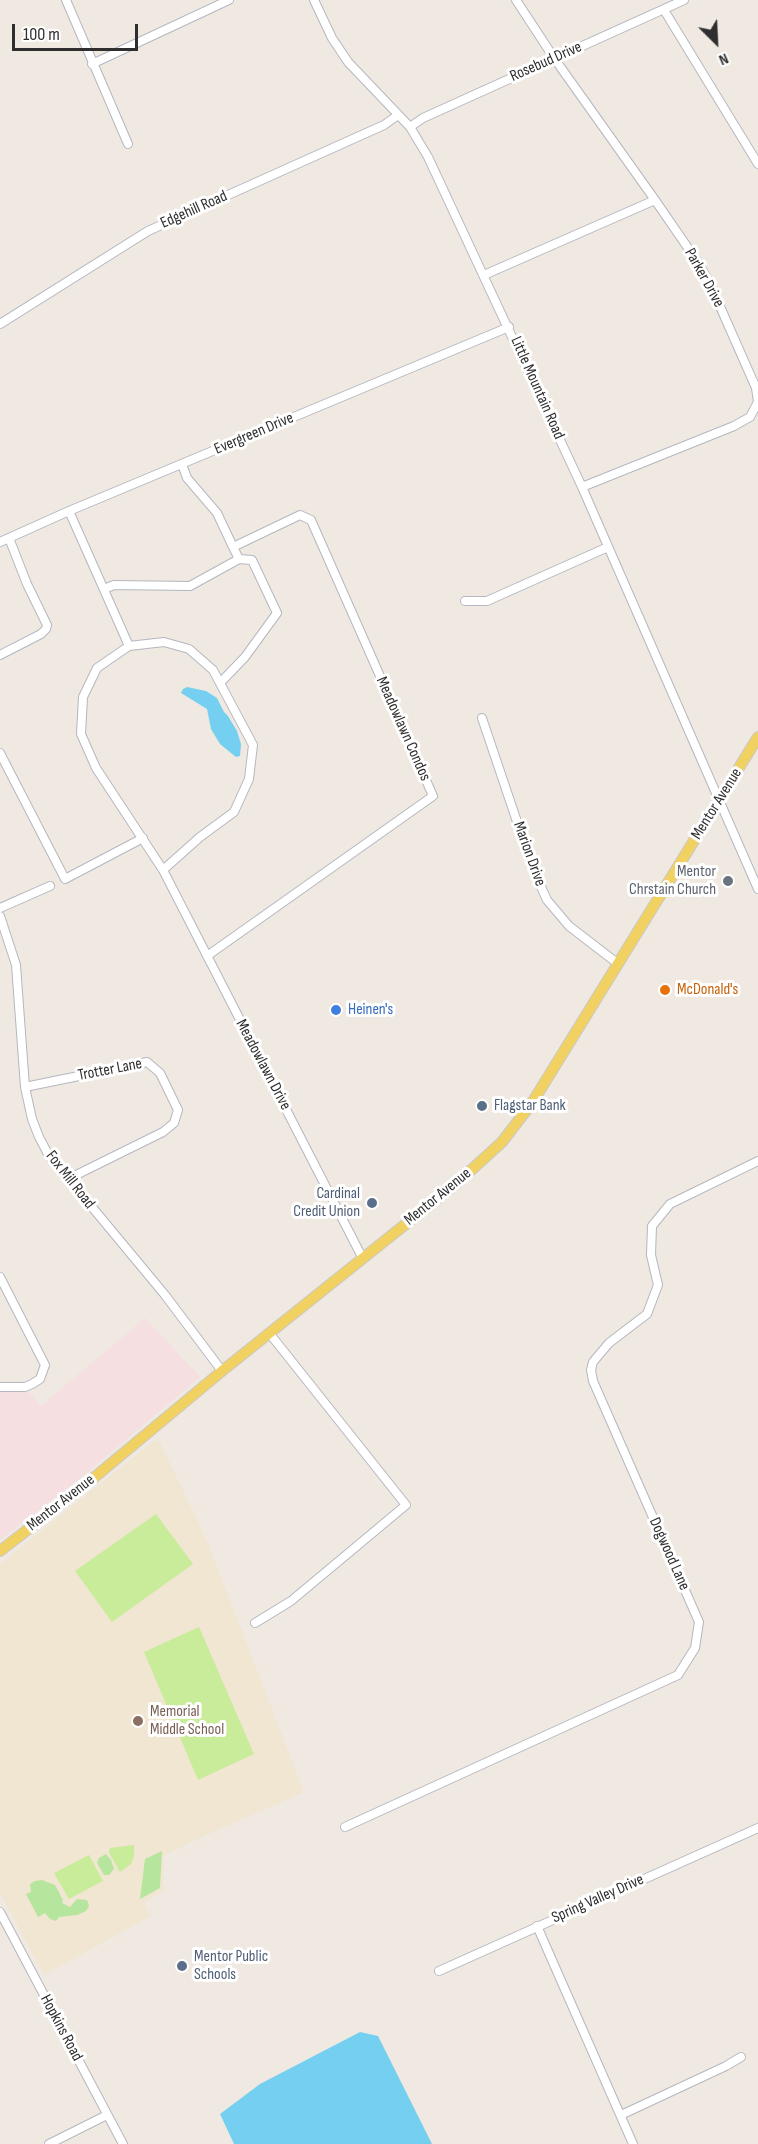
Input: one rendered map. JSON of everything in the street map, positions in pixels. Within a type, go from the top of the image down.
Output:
[{"type":"main road","name":"Mentor Avenue","points":[[0,1551],[84,1486],[222,1371],[480,1164],[502,1142],[532,1103],[758,737]]},
{"type":"street","points":[[66,0],[128,144]]},
{"type":"street","points":[[92,64],[229,0]]},
{"type":"street","name":"Little Mountain Road","points":[[314,0],[332,38],[348,62],[410,127],[428,157],[582,487],[758,889]]},
{"type":"street","name":"Parker Drive","points":[[516,0],[554,58],[699,264],[756,388],[758,402],[750,417],[734,426],[582,487]]},
{"type":"street","name":"Rosebud Drive","points":[[410,127],[423,118],[684,0]]},
{"type":"street","points":[[664,10],[758,164]]},
{"type":"street","name":"Edgehill Road","points":[[0,324],[148,231],[384,124],[398,115]]},
{"type":"street","points":[[484,275],[655,200]]},
{"type":"street","name":"Evergreen Drive","points":[[0,542],[509,327]]},
{"type":"street","points":[[182,464],[187,478],[216,513],[239,559]]},
{"type":"street","points":[[69,511],[129,646]]},
{"type":"street","name":"Meadowlawn Condos","points":[[207,956],[432,796],[311,520],[300,515],[233,547]]},
{"type":"street","points":[[0,655],[41,634],[47,625],[27,584],[9,538]]},
{"type":"street","points":[[465,601],[487,601],[608,547]]},
{"type":"street","points":[[104,589],[114,585],[190,586],[239,559],[252,560],[277,613],[245,657],[220,683]]},
{"type":"street","name":"Meadowlawn Drive","points":[[163,870],[200,837],[234,812],[249,778],[253,745],[213,670],[189,650],[165,642],[129,646],[97,668],[83,697],[81,734],[96,768],[163,870],[363,1259]]},
{"type":"street","name":"Marion Drive","points":[[482,718],[533,869],[547,900],[574,931],[617,963]]},
{"type":"street","points":[[0,753],[65,879],[143,838]]},
{"type":"street","points":[[0,908],[50,886]]},
{"type":"street","name":"Fox Mill Road","points":[[0,916],[16,965],[25,1088],[39,1137],[48,1154],[165,1295],[222,1371]]},
{"type":"street","name":"Trotter Lane","points":[[25,1088],[147,1062],[160,1073],[178,1110],[174,1123],[163,1132],[68,1179]]},
{"type":"street","name":"Dogwood Lane","points":[[345,1827],[678,1675],[695,1648],[699,1622],[593,1381],[591,1370],[593,1362],[609,1343],[647,1314],[658,1285],[651,1255],[652,1226],[670,1204],[758,1161]]},
{"type":"street","points":[[0,1277],[44,1359],[44,1371],[40,1379],[25,1387],[0,1387]]},
{"type":"street","points":[[255,1623],[291,1601],[406,1505],[270,1334]]},
{"type":"street","name":"Spring Valley Drive","points":[[439,1971],[758,1828]]},
{"type":"street","name":"Hopkins Road","points":[[0,1912],[123,2144]]},
{"type":"street","points":[[537,1926],[633,2144]]},
{"type":"street","points":[[621,2115],[741,2057]]},
{"type":"street","points":[[49,2144],[108,2115]]},
{"type":"shaded area","points":[[145,1318],[200,1377],[84,1475],[0,1540],[0,1391],[28,1391],[41,1406]]},
{"type":"shaded area","name":"Memorial Middle School","points":[[155,1440],[160,1442],[207,1541],[304,1792],[163,1856],[164,1890],[144,1903],[151,1916],[44,1975],[0,1893],[0,1564]]},
{"type":"green space","points":[[156,1514],[193,1564],[112,1622],[75,1571]]},
{"type":"green space","points":[[199,1627],[254,1754],[198,1780],[144,1652]]},
{"type":"green space","points":[[134,1845],[131,1864],[120,1872],[109,1853],[110,1848]]},
{"type":"green space","points":[[162,1851],[160,1888],[140,1899],[145,1859]]},
{"type":"green space","points":[[106,1854],[114,1869],[109,1875],[104,1875],[97,1863],[99,1858]]},
{"type":"green space","points":[[89,1855],[103,1881],[69,1899],[54,1873]]},
{"type":"green space","points":[[42,1880],[55,1885],[63,1900],[62,1903],[70,1907],[77,1899],[87,1900],[89,1906],[86,1911],[77,1915],[59,1917],[56,1921],[50,1919],[45,1913],[38,1917],[26,1894],[31,1892],[30,1884]]},
{"type":"water","points":[[187,687],[206,691],[217,698],[237,731],[241,744],[240,756],[236,757],[220,744],[211,729],[207,709],[181,693]]},
{"type":"water","points":[[360,2032],[378,2036],[432,2144],[234,2144],[220,2114],[260,2084]]},
{"type":"place","name":"Mentor Chrstain Church","points":[[728,881]]},
{"type":"place","name":"McDonald's","points":[[665,990]]},
{"type":"place","name":"Heinen's","points":[[336,1010]]},
{"type":"place","name":"Flagstar Bank","points":[[482,1106]]},
{"type":"place","name":"Cardinal Credit Union","points":[[372,1203]]},
{"type":"place","name":"Memorial Middle School","points":[[138,1721]]},
{"type":"place","name":"Mentor Public Schools","points":[[182,1966]]}]
